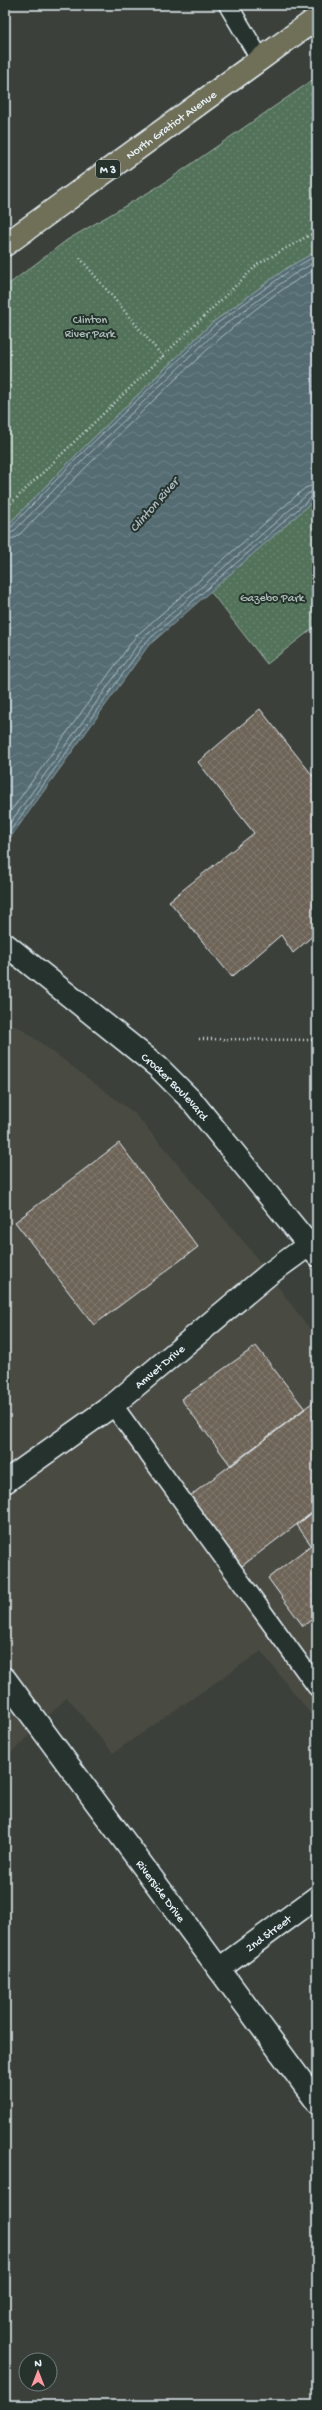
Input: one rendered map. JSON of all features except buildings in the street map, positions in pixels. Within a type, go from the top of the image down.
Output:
[{"type":"main road","name":"North Gratiot Avenue","points":[[5,245],[317,18]]},
{"type":"street","name":"Crocker Boulevard","points":[[8,947],[158,1067],[192,1101],[314,1247]]},
{"type":"street","name":"Amvet Drive","points":[[5,1482],[113,1405],[269,1274],[314,1247]]},
{"type":"street","name":"Riverside Drive","points":[[5,1679],[317,2102]]},
{"type":"street","name":"2nd Street","points":[[219,1969],[317,1897]]},
{"type":"lane","points":[[228,5],[260,59]]},
{"type":"lane","points":[[113,1405],[317,1687]]},
{"type":"path","points":[[5,509],[258,264],[317,231]]},
{"type":"path","points":[[80,258],[163,357]]},
{"type":"path","points":[[199,1039],[317,1040]]},
{"type":"shaded area","points":[[5,1022],[22,1029],[134,1113],[249,1248],[317,1339],[317,1722],[261,1651],[113,1753],[67,1697],[5,1759]]},
{"type":"green space","name":"Clinton River Park","points":[[317,77],[317,251],[287,268],[213,322],[77,454],[5,528],[5,287],[67,240],[161,185]]},
{"type":"green space","name":"Gazebo Park","points":[[317,498],[317,625],[267,664],[210,591]]},
{"type":"water","name":"Clinton River","points":[[317,251],[317,498],[148,646],[5,845],[5,528],[77,454],[213,322],[287,268]]}]
